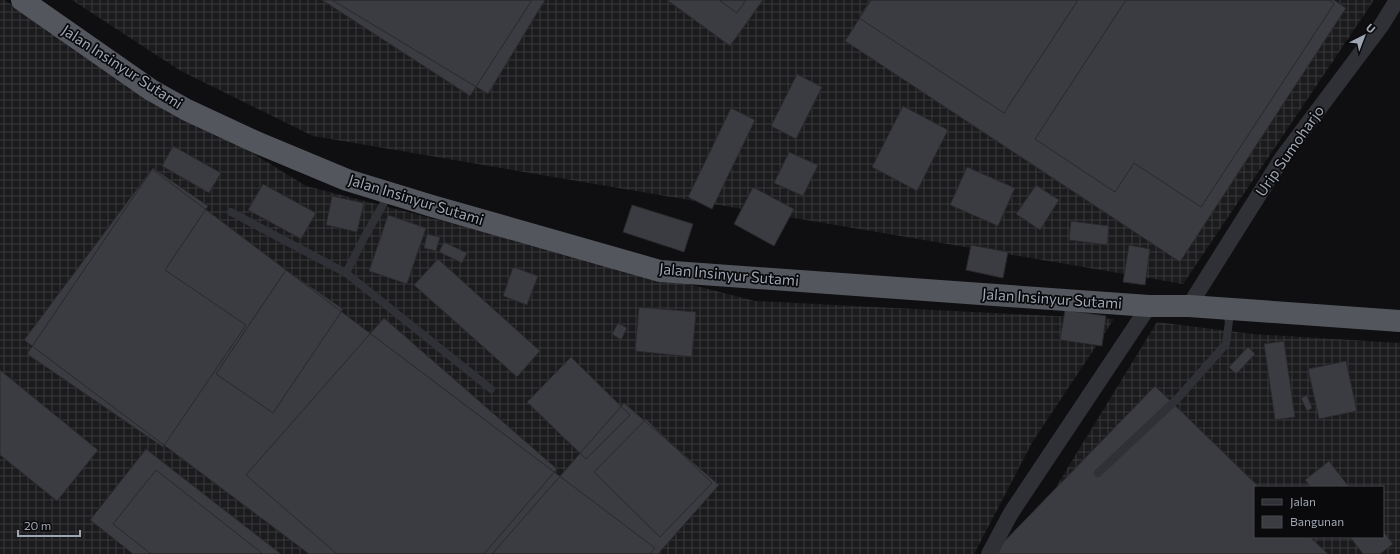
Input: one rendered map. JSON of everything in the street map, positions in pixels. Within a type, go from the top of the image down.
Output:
[{"type":"highway","name":"Jalan Insinyur Sutami","points":[[22,0],[151,90],[187,110],[258,143],[334,174],[390,193],[660,271],[1149,306],[1224,308],[1400,321]]},
{"type":"street","name":"Urip Sumoharjo","points":[[1189,306],[1282,158],[1381,26],[1397,0]]},
{"type":"street","points":[[988,554],[1011,513],[1149,306]]},
{"type":"lane","points":[[346,273],[390,193]]},
{"type":"lane","points":[[231,212],[346,273],[491,389]]},
{"type":"lane","points":[[1098,473],[1178,398],[1226,344],[1229,321],[1224,308]]},
{"type":"shaded area","points":[[0,0],[4,0],[306,186],[755,301],[1114,319],[1033,441],[974,554],[0,554]]},
{"type":"shaded area","points":[[72,0],[1374,0],[1183,284],[313,136],[181,71]]},
{"type":"shaded area","points":[[1157,322],[1253,334],[1400,343],[1400,554],[1015,554]]},
{"type":"building","points":[[322,0],[532,0],[470,96]]},
{"type":"building","points":[[332,0],[545,0],[488,94]]},
{"type":"building","points":[[667,0],[763,0],[730,46]]},
{"type":"building","points":[[719,0],[746,0],[737,13]]},
{"type":"building","points":[[870,0],[1078,0],[1004,113],[859,18]]},
{"type":"building","points":[[871,0],[1334,0],[1346,8],[1180,262],[845,41]]},
{"type":"building","points":[[1126,0],[1329,0],[1334,4],[1201,207],[1134,163],[1115,192],[1035,139]]},
{"type":"building","points":[[797,74],[822,87],[796,139],[771,126]]},
{"type":"building","points":[[903,106],[948,130],[917,191],[872,167]]},
{"type":"building","points":[[731,108],[755,120],[712,209],[688,197]]},
{"type":"building","points":[[173,146],[221,173],[209,193],[162,166]]},
{"type":"building","points":[[789,152],[818,165],[803,196],[774,183]]},
{"type":"building","points":[[967,167],[1015,188],[998,226],[950,205]]},
{"type":"building","points":[[153,168],[208,206],[165,270],[246,325],[163,447],[27,354]]},
{"type":"building","points":[[152,169],[655,548],[650,554],[309,554],[24,340]]},
{"type":"building","points":[[263,184],[316,213],[301,239],[248,210]]},
{"type":"building","points":[[1036,185],[1059,200],[1040,230],[1016,214]]},
{"type":"building","points":[[753,187],[794,209],[774,246],[734,224]]},
{"type":"building","points":[[332,196],[364,203],[357,232],[326,225]]},
{"type":"building","points":[[632,205],[693,224],[684,252],[623,232]]},
{"type":"building","points":[[388,215],[426,228],[407,284],[369,271]]},
{"type":"building","points":[[1071,221],[1109,226],[1107,245],[1069,240]]},
{"type":"building","points":[[427,234],[440,237],[436,251],[424,248]]},
{"type":"building","points":[[444,242],[467,253],[462,263],[439,252]]},
{"type":"building","points":[[971,245],[1008,252],[1003,278],[966,270]]},
{"type":"building","points":[[1129,245],[1150,249],[1145,285],[1123,282]]},
{"type":"building","points":[[438,259],[540,351],[517,377],[414,285]]},
{"type":"building","points":[[513,267],[538,276],[527,305],[503,296]]},
{"type":"building","points":[[286,270],[343,309],[273,413],[216,374]]},
{"type":"building","points":[[639,307],[696,312],[692,357],[635,351]]},
{"type":"building","points":[[1065,310],[1106,316],[1102,346],[1060,340]]},
{"type":"building","points":[[384,318],[557,469],[484,554],[337,554],[246,475]]},
{"type":"building","points":[[618,323],[627,328],[621,340],[612,334]]},
{"type":"building","points":[[1284,341],[1295,417],[1275,420],[1264,344]]},
{"type":"building","points":[[1248,347],[1255,354],[1236,374],[1229,367]]},
{"type":"building","points":[[571,357],[630,415],[586,459],[527,402]]},
{"type":"building","points":[[1346,361],[1357,411],[1319,419],[1308,369]]},
{"type":"building","points":[[0,370],[98,450],[57,501],[0,455]]},
{"type":"building","points":[[1155,386],[1258,486],[1254,486],[1254,538],[1311,538],[1328,554],[992,554]]},
{"type":"building","points":[[1307,395],[1312,408],[1307,411],[1301,398]]},
{"type":"building","points":[[624,403],[719,485],[658,554],[492,554]]},
{"type":"building","points":[[646,419],[712,483],[660,537],[594,472]]},
{"type":"building","points":[[146,449],[281,554],[133,554],[90,520]]},
{"type":"building","points":[[1329,461],[1348,486],[1310,486],[1305,480]]},
{"type":"building","points":[[156,470],[263,554],[151,554],[113,524]]},
{"type":"building","points":[[1384,532],[1393,544],[1380,554],[1363,554],[1351,538],[1384,538]]}]
